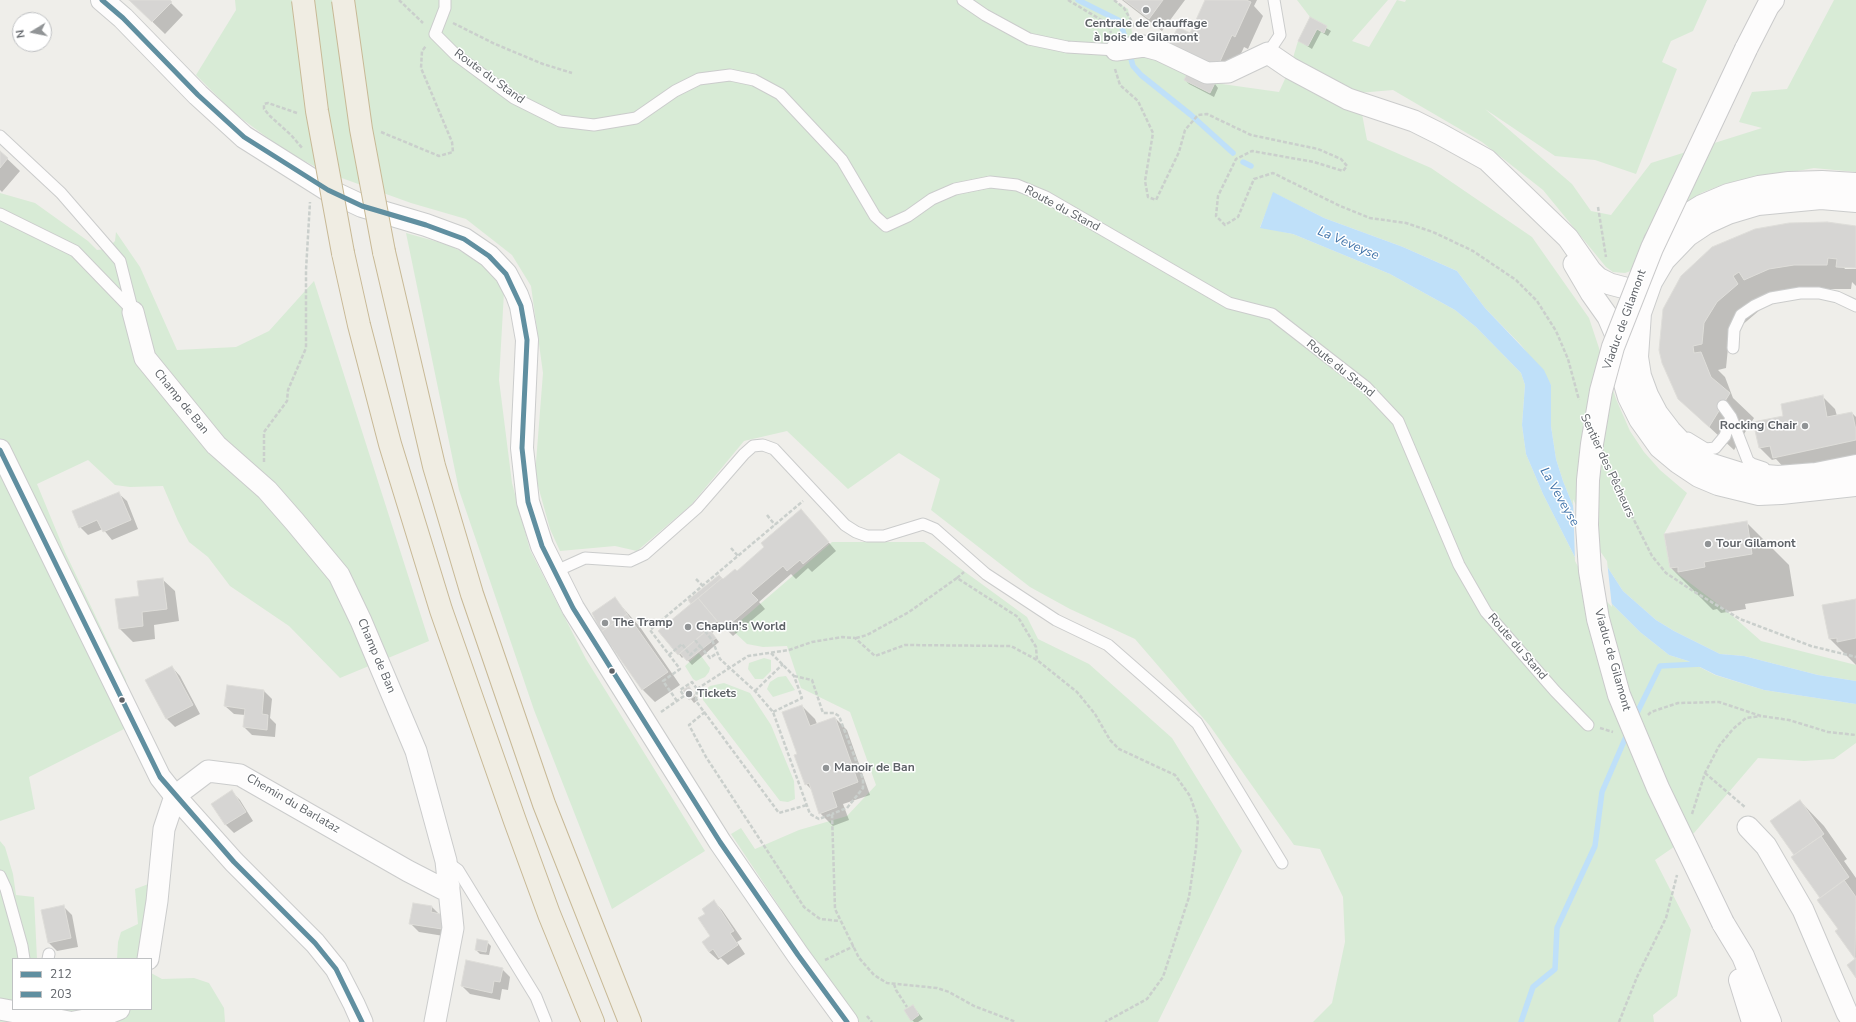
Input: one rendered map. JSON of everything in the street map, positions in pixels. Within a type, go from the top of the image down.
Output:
[{"type":"highway","points":[[303,0],[317,111],[343,253],[359,325],[390,444],[441,610],[472,702],[536,878],[593,1022]]},
{"type":"highway","points":[[343,0],[360,122],[384,252],[433,460],[472,594],[544,804],[630,1022]]},
{"type":"street","points":[[102,0],[123,18],[198,94],[244,137],[328,190],[362,206],[449,232],[478,248],[498,264],[506,274],[517,294],[524,317],[528,356],[522,448],[524,477],[528,502],[534,525],[554,572],[574,608],[720,842],[798,955],[847,1022]]},
{"type":"street","name":"Viaduc de Gilamont","points":[[1770,2],[1746,49],[1652,248],[1613,347],[1601,391],[1592,444],[1588,480],[1590,571],[1598,619],[1619,695],[1658,788],[1723,923],[1743,956],[1770,1022]]},
{"type":"street","points":[[1126,48],[1158,50],[1207,73],[1228,72],[1268,53],[1290,68],[1348,99],[1414,121],[1465,147],[1486,160],[1568,238],[1591,271],[1598,278],[1619,286]]},
{"type":"street","points":[[1856,184],[1815,182],[1766,186],[1728,195],[1702,206],[1671,225],[1659,236],[1643,258],[1619,286],[1621,314],[1618,338],[1623,377],[1629,397],[1640,419],[1660,447],[1678,462],[1699,476],[1718,484],[1759,494],[1856,485]]},
{"type":"street","points":[[1856,201],[1822,198],[1758,204],[1706,222],[1688,235],[1664,260],[1651,282],[1640,313],[1637,357],[1640,376],[1647,395],[1657,414],[1670,431],[1688,450],[1709,464],[1741,474],[1772,477],[1816,474],[1856,466]]},
{"type":"street","points":[[1552,224],[1591,293],[1608,317],[1618,338]]},
{"type":"street","name":"Champ de Ban","points":[[133,312],[145,358],[216,445],[267,490],[295,522],[338,575],[362,621],[416,751],[446,861],[453,928],[435,1022]]},
{"type":"street","points":[[0,450],[160,777],[234,862],[315,943],[336,969],[362,1022]]},
{"type":"street","name":"Chemin du Barlataz","points":[[175,796],[208,771],[240,775],[408,871],[443,889],[449,886]]},
{"type":"street","points":[[148,958],[157,901],[164,829],[175,796]]},
{"type":"street","points":[[1748,827],[1766,846],[1803,910],[1847,1013],[1853,1022]]},
{"type":"street","name":"Viaduc de Gilamont","points":[[1723,923],[1753,1022]]},
{"type":"street","points":[[0,1009],[28,1012],[69,1022]]},
{"type":"street","points":[[74,1022],[96,1018],[116,1010]]},
{"type":"lane","points":[[435,34],[442,18],[446,0]]},
{"type":"lane","points":[[963,0],[985,15],[1029,39],[1067,47],[1126,48]]},
{"type":"lane","points":[[1268,53],[1280,34],[1274,0]]},
{"type":"lane","name":"Route du Stand","points":[[435,34],[456,55],[514,98],[560,121],[594,125],[636,118],[675,91],[699,80],[730,75],[754,80],[780,94],[842,160],[875,216],[886,226],[908,216],[932,199],[955,189],[990,182],[1017,185],[1046,197],[1229,303],[1272,314],[1366,387],[1398,421],[1459,566],[1486,612],[1555,691],[1588,725]]},
{"type":"lane","points":[[0,136],[61,193],[120,261],[133,312]]},
{"type":"lane","points":[[0,214],[75,251],[133,312]]},
{"type":"lane","points":[[1733,348],[1734,330],[1741,315],[1754,306],[1771,298],[1800,293],[1819,293],[1837,297],[1856,306]]},
{"type":"lane","points":[[1722,406],[1731,418],[1748,461],[1752,464],[1768,468],[1799,468],[1816,474]]},
{"type":"lane","points":[[1670,431],[1690,439],[1710,450],[1720,444],[1725,436],[1731,418]]},
{"type":"lane","points":[[554,572],[585,558],[630,561],[645,554],[697,508],[744,454],[753,446],[763,445],[774,449],[844,524],[856,532],[867,536],[884,536],[923,524],[935,529],[986,574],[1056,620],[1108,645],[1198,723],[1282,863]]},
{"type":"lane","points":[[446,861],[458,870],[536,997],[546,1022]]},
{"type":"lane","points":[[0,876],[6,889],[22,946],[24,958]]},
{"type":"path","points":[[399,0],[435,34]]},
{"type":"path","points":[[1068,0],[1086,9],[1108,24],[1126,48]]},
{"type":"path","points":[[1114,0],[1124,8],[1132,22],[1126,48]]},
{"type":"path","points":[[442,18],[495,44],[543,64],[572,73]]},
{"type":"path","name":"Sentier des Pêcheurs","points":[[1126,48],[1114,72],[1120,86],[1138,101],[1153,132],[1145,181],[1148,197],[1156,200],[1179,152],[1188,124],[1198,115],[1207,114],[1251,135],[1318,149],[1341,159],[1347,166],[1343,171],[1314,162],[1252,151],[1236,159],[1218,196],[1216,216],[1225,225],[1238,217],[1254,179],[1273,173],[1340,206],[1370,218],[1406,223],[1433,232],[1473,251],[1516,280],[1537,301],[1556,331],[1568,359],[1580,406]]},
{"type":"path","points":[[1598,207],[1619,286]]},
{"type":"path","name":"Sentier des Pêcheurs","points":[[1607,466],[1652,556],[1666,573],[1740,619],[1811,646],[1856,657]]},
{"type":"path","points":[[807,805],[779,813],[696,701],[697,689],[692,682],[680,690],[684,696],[677,701],[663,681],[680,669],[650,630],[814,492]]},
{"type":"path","points":[[767,515],[775,525]]},
{"type":"path","points":[[731,548],[738,556]]},
{"type":"path","points":[[697,689],[748,656],[789,650],[812,642],[827,639],[842,637],[855,638],[867,635],[909,612],[957,578],[1018,618],[1036,647],[1037,660]]},
{"type":"path","points":[[696,579],[703,586]]},
{"type":"path","points":[[705,631],[712,640],[720,659],[755,691],[773,712],[810,814],[819,819],[847,808],[863,788],[863,779],[839,716],[834,713],[823,713],[812,680],[794,676]]},
{"type":"path","points":[[855,638],[875,656],[905,645],[1010,646],[1037,660],[1077,692],[1095,714],[1110,740],[1119,750],[1175,775],[1190,796],[1198,819],[1196,848],[1189,897],[1163,977],[1147,999],[1105,1022]]},
{"type":"path","points":[[695,640],[710,658],[717,653]]},
{"type":"path","points":[[669,655],[682,644],[690,655],[700,646]]},
{"type":"path","points":[[771,653],[794,676],[802,698],[773,712]]},
{"type":"path","points":[[755,691],[783,664]]},
{"type":"path","points":[[1647,717],[1651,712],[1678,702],[1719,702],[1761,716],[1789,720],[1828,732],[1856,735]]},
{"type":"path","points":[[705,712],[689,725],[706,757],[804,907],[820,919],[841,921]]},
{"type":"path","points":[[1691,820],[1705,773],[1719,746],[1733,729],[1746,718],[1761,716]]},
{"type":"path","points":[[1588,725],[1616,732]]},
{"type":"path","points":[[1705,773],[1744,806]]},
{"type":"path","points":[[832,814],[835,909],[859,958],[874,975],[887,983],[943,990],[974,1006],[1016,1022]]},
{"type":"path","points":[[1619,1022],[1637,977],[1666,918],[1678,873]]},
{"type":"path","points":[[826,960],[854,946]]},
{"type":"path","points":[[894,984],[896,990],[908,1007]]},
{"type":"green space","points":[[235,0],[1113,0],[1128,9],[1133,38],[1215,83],[1279,92],[1290,68],[1298,41],[1310,17],[1297,0],[1388,0],[1352,41],[1369,47],[1397,0],[1405,2],[1406,0],[1707,0],[1693,31],[1671,41],[1662,62],[1677,69],[1636,174],[1595,160],[1555,156],[1485,109],[1572,184],[1591,211],[1611,215],[1651,163],[1762,128],[1739,122],[1752,92],[1787,89],[1834,0],[1856,0],[1856,172],[1814,168],[1724,184],[1701,193],[1676,216],[1636,269],[1625,273],[1613,272],[1606,267],[1543,190],[1482,142],[1393,90],[1358,93],[1367,140],[1431,168],[1532,237],[1589,318],[1616,399],[1630,431],[1644,452],[1660,470],[1687,493],[1664,534],[1670,568],[1727,611],[1761,641],[1856,665],[1856,681],[1818,675],[1744,656],[1720,654],[1674,631],[1656,620],[1623,591],[1591,542],[1576,513],[1563,481],[1556,459],[1551,426],[1551,385],[1521,345],[1485,308],[1457,271],[1403,247],[1324,218],[1274,193],[1260,227],[1293,234],[1390,274],[1455,310],[1476,327],[1521,373],[1525,385],[1522,425],[1526,454],[1543,494],[1585,577],[1640,632],[1669,655],[1688,661],[1715,675],[1764,690],[1856,704],[1856,743],[1834,759],[1804,761],[1758,758],[1694,833],[1655,860],[1691,930],[1677,996],[1653,1015],[1654,1022],[1313,1022],[1332,1003],[1345,942],[1343,897],[1320,849],[1294,845],[1210,726],[1135,639],[1070,609],[1030,587],[931,510],[940,479],[899,453],[848,489],[787,431],[744,441],[691,505],[637,551],[615,546],[560,551],[550,529],[535,475],[543,373],[531,286],[512,255],[466,219],[411,203],[325,172],[284,150],[234,113],[196,75],[236,10]]},
{"type":"green space","points":[[0,193],[35,203],[88,241],[97,250],[107,249],[115,241],[116,232],[140,267],[177,350],[236,347],[269,331],[314,281],[429,641],[340,678],[289,626],[230,586],[208,557],[189,542],[163,486],[130,487],[115,485],[88,460],[37,484],[65,552],[126,680],[130,726],[29,777],[35,809],[0,821]]},
{"type":"green space","points":[[406,233],[449,245],[485,264],[504,292],[499,380],[512,483],[530,550],[586,659],[705,851],[612,909],[534,710],[459,490]]},
{"type":"green space","points":[[832,542],[924,542],[1027,617],[1038,639],[1089,664],[1172,738],[1242,851],[1158,1022],[856,1022],[731,834],[741,828],[755,849],[799,830],[847,816],[876,785],[850,712],[801,688],[787,646],[763,647],[747,644],[731,629]]},
{"type":"green space","points":[[699,653],[710,668],[705,677],[696,681],[693,679],[685,666]]},
{"type":"green space","points":[[764,658],[771,660],[771,671],[763,679],[755,679],[748,669],[749,663]]},
{"type":"green space","points":[[786,676],[795,690],[773,697],[767,689],[770,682],[778,677]]},
{"type":"green space","points":[[724,683],[750,693],[771,725],[794,781],[795,799],[788,802],[780,801],[703,700],[702,693],[710,686]]},
{"type":"green space","points":[[0,841],[5,847],[13,874],[16,895],[34,897],[37,958],[12,958],[12,1010],[152,1010],[152,974],[162,979],[194,978],[209,983],[224,1008],[225,1022],[0,1022]]},
{"type":"green space","points":[[154,882],[151,958],[117,958],[118,942],[121,932],[138,924],[135,889]]},
{"type":"water","name":"La Veveyse","points":[[1273,192],[1324,218],[1403,247],[1457,271],[1485,308],[1544,370],[1551,385],[1551,426],[1556,459],[1576,513],[1591,542],[1623,591],[1656,620],[1674,631],[1720,654],[1744,656],[1818,675],[1856,681],[1856,704],[1764,690],[1716,675],[1688,661],[1669,655],[1640,632],[1585,577],[1543,494],[1526,454],[1522,425],[1525,385],[1521,373],[1476,327],[1455,310],[1390,274],[1293,234],[1260,228]]},
{"type":"pier","points":[[1573,499],[1593,541],[1607,561],[1612,607],[1584,578],[1575,561]]},
{"type":"building","points":[[129,0],[170,0],[172,2],[152,22]]},
{"type":"building","name":"Centrale de chauffage à bois de Gilamont","points":[[1124,0],[1163,0],[1149,19]]},
{"type":"building","points":[[1205,0],[1246,0],[1251,2],[1235,37],[1232,35],[1217,68],[1168,46],[1178,27],[1190,33]]},
{"type":"building","points":[[1310,17],[1327,26],[1324,33],[1317,29],[1308,46],[1298,41]]},
{"type":"building","points":[[1189,70],[1215,83],[1210,93],[1184,80]]},
{"type":"building","points":[[0,151],[8,158],[0,168]]},
{"type":"building","points":[[1827,222],[1856,226],[1856,268],[1836,267],[1837,259],[1828,258],[1827,265],[1794,265],[1769,269],[1744,280],[1739,272],[1733,276],[1738,284],[1717,302],[1704,323],[1702,344],[1693,346],[1694,353],[1701,352],[1711,377],[1730,393],[1709,427],[1678,399],[1662,363],[1659,350],[1663,309],[1681,276],[1712,247],[1755,229],[1789,223]]},
{"type":"building","name":"Rocking Chair","points":[[1823,395],[1827,417],[1852,412],[1856,430],[1856,440],[1773,458],[1770,446],[1759,448],[1753,422],[1783,416],[1781,404]]},
{"type":"building","points":[[119,492],[131,520],[103,532],[97,520],[79,528],[72,511]]},
{"type":"building","name":"Chaplin's World","points":[[801,509],[829,542],[803,564],[800,560],[787,571],[783,566],[751,593],[758,600],[724,629],[698,598],[735,569],[737,571],[764,547],[761,543]]},
{"type":"building","name":"Tour Gilamont","points":[[1747,521],[1752,554],[1704,562],[1705,567],[1678,572],[1678,567],[1670,568],[1664,534]]},
{"type":"building","points":[[719,575],[722,578],[691,604],[688,600]]},
{"type":"building","points":[[163,578],[167,609],[142,612],[143,626],[119,629],[115,599],[139,596],[137,581]]},
{"type":"building","name":"The Tramp","points":[[615,597],[627,614],[601,632],[592,613]]},
{"type":"building","points":[[698,598],[717,621],[678,655],[658,631]]},
{"type":"building","points":[[1856,599],[1856,638],[1837,642],[1837,638],[1829,639],[1822,605]]},
{"type":"building","points":[[627,614],[668,672],[642,690],[601,632]]},
{"type":"building","points":[[709,629],[716,638],[687,661],[680,653]]},
{"type":"building","points":[[172,666],[193,705],[166,719],[145,680]]},
{"type":"building","points":[[227,685],[264,690],[262,714],[268,715],[267,730],[243,727],[245,709],[224,706]]},
{"type":"building","points":[[689,686],[695,696],[689,700],[683,690]]},
{"type":"building","name":"Manoir de Ban","points":[[802,705],[810,726],[835,717],[858,782],[832,792],[837,807],[819,814],[809,783],[805,785],[794,755],[797,754],[782,712]]},
{"type":"building","points":[[232,790],[246,812],[225,825],[211,804]]},
{"type":"building","points":[[1800,800],[1824,834],[1794,855],[1770,821]]},
{"type":"building","points":[[1821,836],[1849,877],[1820,898],[1791,857]]},
{"type":"building","points":[[1844,880],[1856,897],[1855,959],[1835,931],[1838,929],[1817,900]]},
{"type":"building","points":[[714,900],[734,931],[730,933],[738,945],[719,958],[713,949],[709,952],[702,942],[710,936],[698,918],[705,914],[702,909]]},
{"type":"building","points":[[413,903],[432,906],[431,912],[445,915],[442,929],[409,924]]},
{"type":"building","points":[[64,905],[71,938],[48,943],[41,910]]},
{"type":"building","points":[[477,939],[488,941],[486,952],[475,950]]},
{"type":"building","points":[[1856,958],[1856,978],[1847,965]]},
{"type":"building","points":[[466,960],[503,968],[500,982],[494,981],[492,993],[461,986]]},
{"type":"building","points":[[913,1005],[919,1015],[911,1021],[904,1010]]},
{"type":"waterway","points":[[1078,0],[1118,20],[1121,24],[1133,66],[1141,75],[1191,115],[1233,153]]},
{"type":"waterway","points":[[1243,162],[1251,166]]},
{"type":"waterway","points":[[1635,717],[1660,666],[1701,664]]},
{"type":"waterway","points":[[1521,1022],[1533,987],[1555,969],[1557,928],[1595,846],[1602,792],[1628,732]]},
{"type":"transit line","name":"212","points":[[102,0],[123,18],[198,95],[244,137],[328,190],[362,206],[426,225],[464,239],[489,256],[506,274],[521,306],[527,340],[522,448],[528,502],[542,546],[573,608],[720,842],[798,955],[847,1022]]},
{"type":"transit line","name":"203","points":[[0,450],[160,777],[234,862],[315,943],[336,969],[362,1022]]},
{"type":"place","name":"Centrale de chauffage à bois de Gilamont","points":[[1146,10]]},
{"type":"place","name":"Rocking Chair","points":[[1805,426]]},
{"type":"place","name":"Tour Gilamont","points":[[1708,544]]},
{"type":"place","name":"The Tramp","points":[[605,623]]},
{"type":"place","name":"Chaplin's World","points":[[688,627]]},
{"type":"place","name":"Tickets","points":[[689,694]]},
{"type":"place","name":"Manoir de Ban","points":[[826,768]]}]
